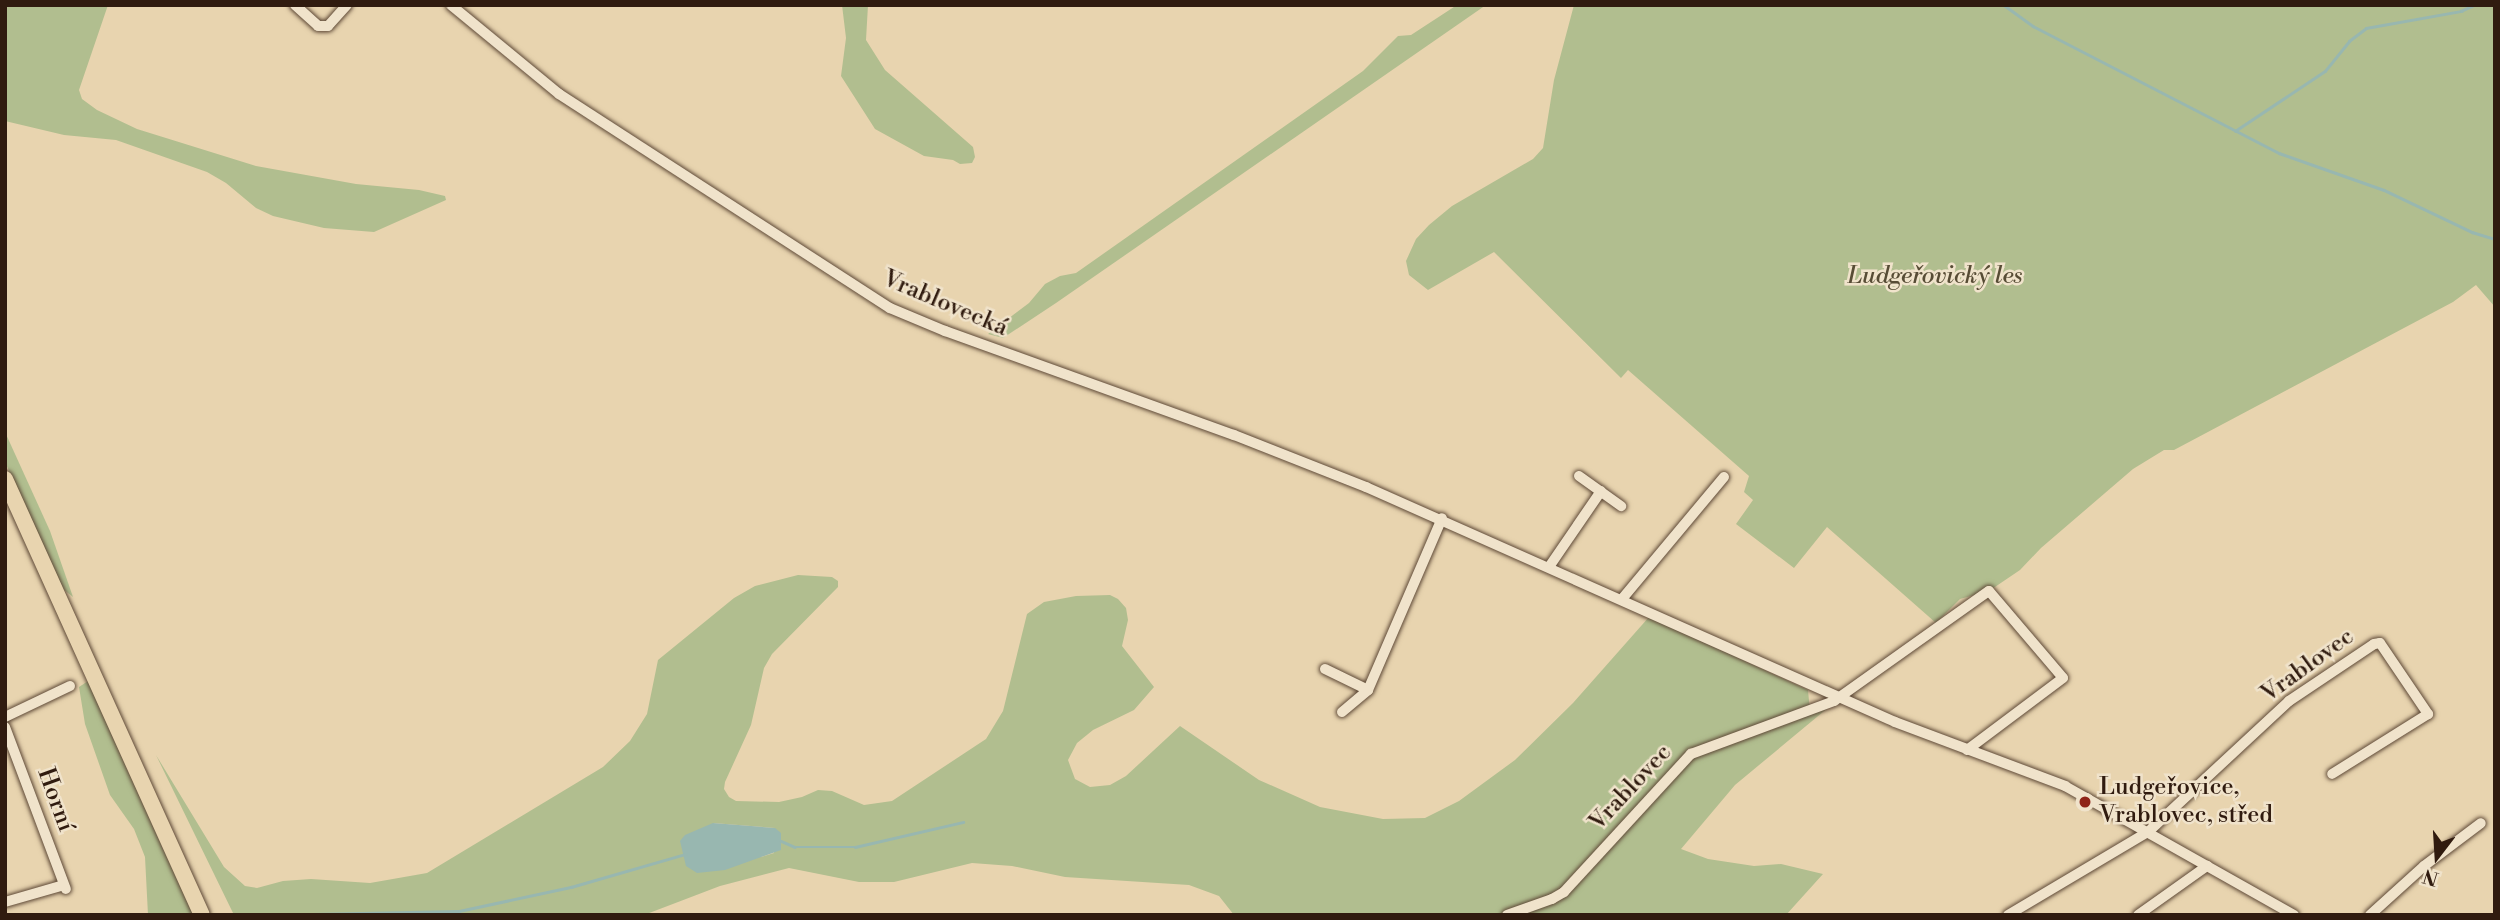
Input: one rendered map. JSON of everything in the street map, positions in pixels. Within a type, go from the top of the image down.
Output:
[{"type":"main road","points":[[5,479],[202,915]]},
{"type":"street","points":[[295,5],[318,26],[328,26],[347,5]]},
{"type":"street","name":"Vrablovecká","points":[[451,5],[559,94],[890,308],[944,331],[1234,435],[1442,518]]},
{"type":"street","points":[[1578,476],[1621,506]]},
{"type":"street","points":[[1622,599],[1724,477]]},
{"type":"street","points":[[1549,567],[1601,491]]},
{"type":"street","points":[[1342,712],[1368,690],[1442,518],[1839,696],[1967,750],[2064,786],[2294,915]]},
{"type":"street","name":"Vrablovec","points":[[1507,915],[1564,892],[1691,754],[1839,696],[1989,591],[2063,678],[1967,750]]},
{"type":"street","name":"Vrablovec","points":[[2008,915],[2148,832],[2289,701],[2374,643],[2380,643],[2428,714],[2332,774]]},
{"type":"street","points":[[1325,668],[1368,690]]},
{"type":"street","points":[[5,717],[70,686]]},
{"type":"street","name":"Horní","points":[[5,727],[65,887],[5,902]]},
{"type":"street","points":[[2370,915],[2424,866],[2481,822]]},
{"type":"street","points":[[2138,915],[2207,866]]},
{"type":"green space","points":[[5,5],[108,5],[79,90],[82,99],[97,110],[137,129],[256,166],[356,184],[419,190],[445,196],[446,200],[374,232],[324,228],[273,216],[256,208],[226,183],[207,172],[116,140],[64,135],[5,121]]},
{"type":"green space","points":[[842,5],[868,5],[866,40],[885,70],[973,147],[975,157],[972,163],[960,164],[953,160],[924,156],[875,129],[841,76],[846,38]]},
{"type":"green space","points":[[1457,5],[1486,5],[1056,303],[1003,338],[988,334],[1029,303],[1045,284],[1060,276],[1076,273],[1363,71],[1398,36],[1411,35]]},
{"type":"green space","name":"Ludgeřovický les","points":[[1574,5],[2495,5],[2495,307],[2476,285],[2453,302],[2174,450],[2164,450],[2133,469],[2041,548],[2020,570],[1989,591],[1960,599],[1936,623],[1827,527],[1794,568],[1736,524],[1753,500],[1744,492],[1749,476],[1628,370],[1621,378],[1494,252],[1428,290],[1409,275],[1406,261],[1416,239],[1429,225],[1452,206],[1533,159],[1543,148],[1554,80]]},
{"type":"green space","points":[[5,432],[50,531],[73,597],[63,589],[5,462]]},
{"type":"green space","points":[[798,575],[832,577],[838,581],[838,587],[772,654],[764,668],[751,725],[725,782],[724,789],[729,797],[736,801],[779,802],[818,790],[832,791],[864,805],[892,801],[986,739],[1003,711],[1027,614],[1044,602],[1076,596],[1110,595],[1126,608],[1128,620],[1122,646],[1154,687],[1134,710],[1093,730],[1077,743],[1068,760],[1075,779],[1090,787],[1110,785],[1126,776],[1180,726],[1259,780],[1320,807],[1383,819],[1425,818],[1459,801],[1515,760],[1573,703],[1649,617],[1808,690],[1810,712],[1835,702],[1735,785],[1681,849],[1708,859],[1754,866],[1781,864],[1823,874],[1786,915],[1234,915],[1219,896],[1189,885],[1065,877],[1012,866],[972,863],[894,882],[859,882],[789,868],[720,886],[644,915],[234,915],[156,755],[224,867],[245,886],[257,888],[283,881],[311,879],[370,883],[427,873],[603,767],[630,741],[647,714],[658,660],[734,598],[755,586]],"holes":[[[713,823],[775,828],[774,853],[761,857]]]},
{"type":"green space","points":[[88,681],[193,915],[148,915],[145,857],[134,829],[110,795],[85,724],[79,687]]},
{"type":"water","points":[[713,823],[775,828],[781,833],[781,850],[725,870],[697,873],[686,866],[680,841],[685,835]]},
{"type":"waterway","points":[[2004,5],[2033,26],[2279,153],[2384,190],[2472,232],[2495,239]]},
{"type":"waterway","points":[[2235,131],[2325,71],[2349,41],[2366,28],[2461,11],[2474,5]]},
{"type":"waterway","points":[[781,841],[795,847],[855,847],[963,822]]},
{"type":"waterway","points":[[263,915],[459,911],[571,887],[685,854]]},
{"type":"place","name":"Ludgeřovice, Vrablovec, střed","points":[[2085,802]]}]
